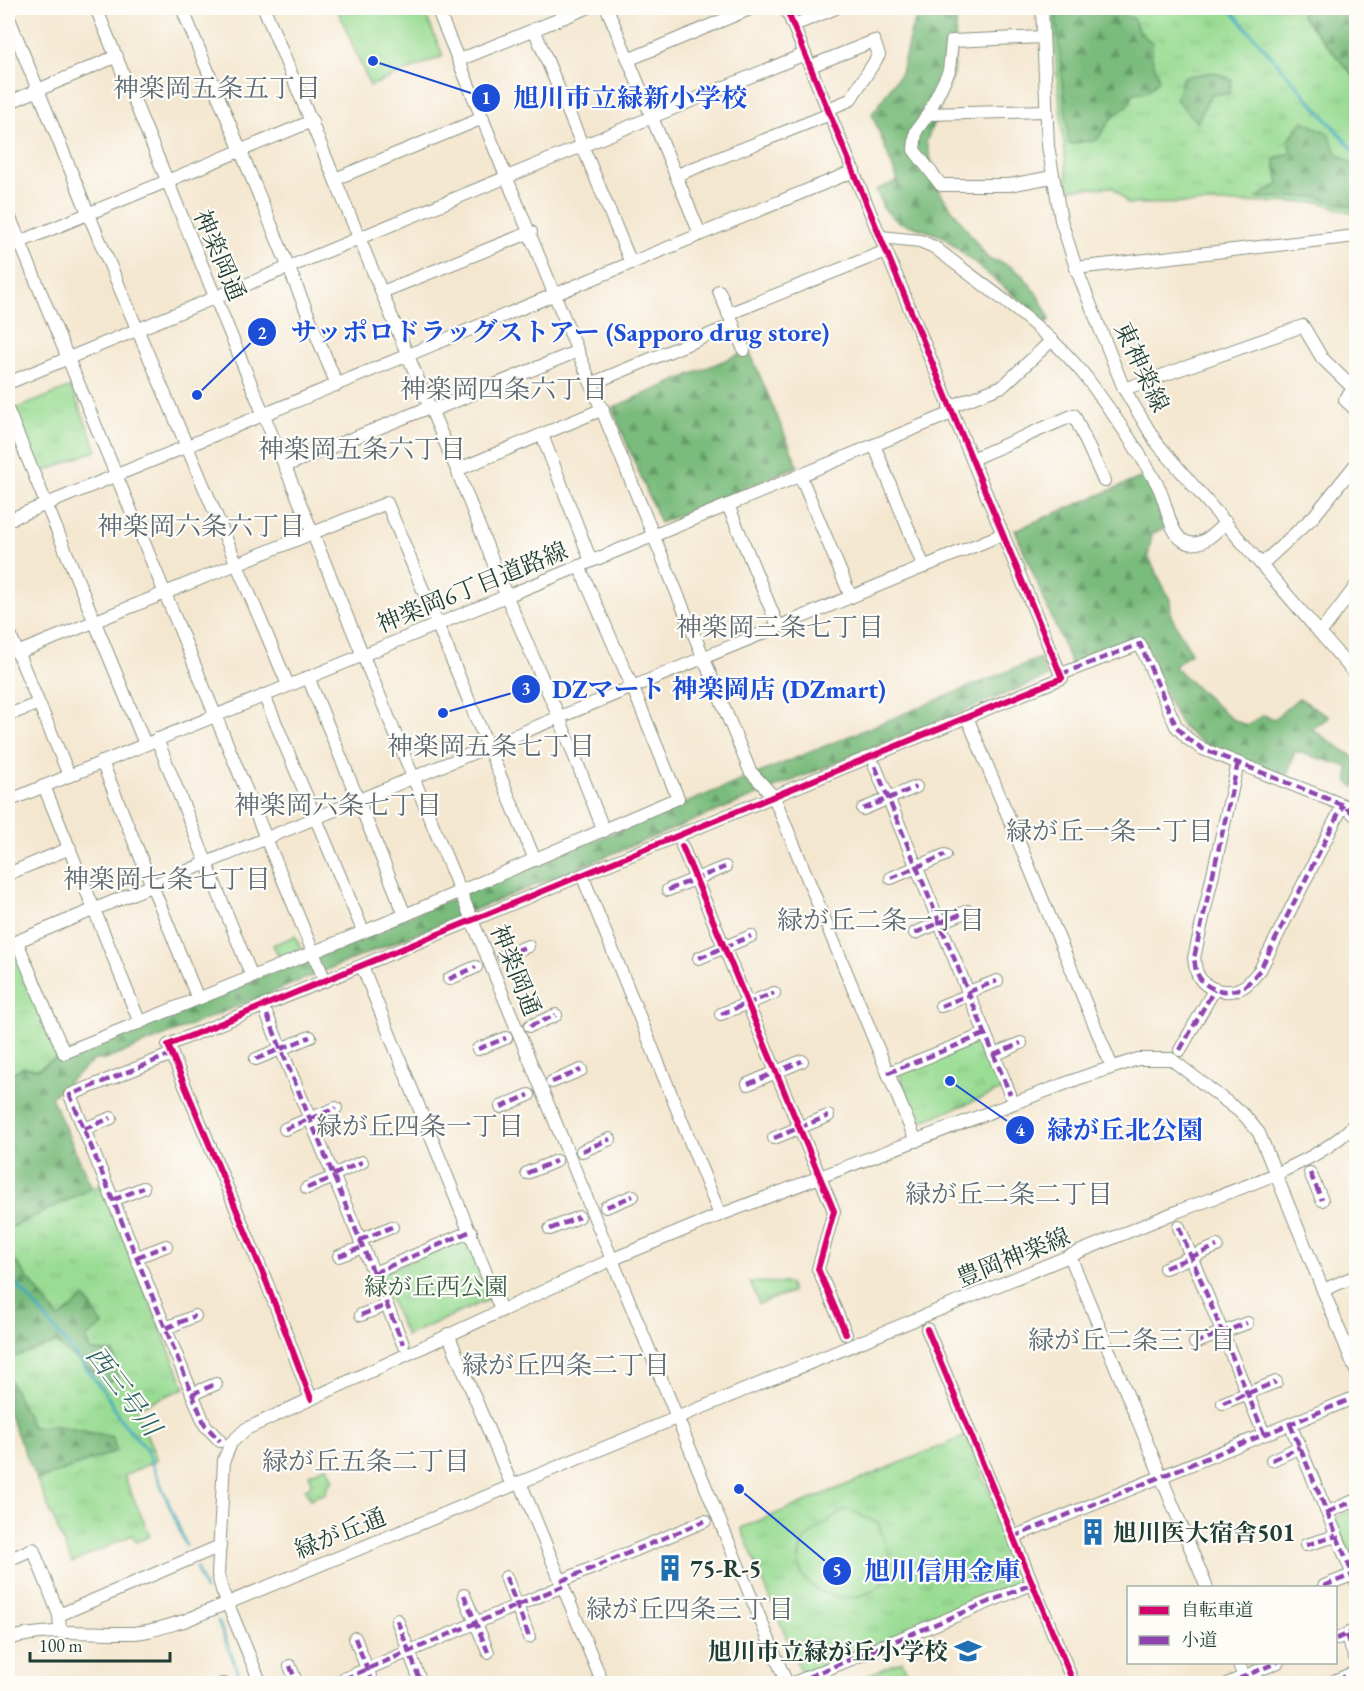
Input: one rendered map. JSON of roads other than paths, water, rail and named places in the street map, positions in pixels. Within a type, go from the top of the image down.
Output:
[{"type":"street","name":"神楽岡通","points":[[96,8],[678,1417],[792,1683]]},
{"type":"street","points":[[182,8],[337,385]]},
{"type":"street","points":[[264,8],[408,356],[458,470],[506,595],[559,717],[604,831]]},
{"type":"street","points":[[437,8],[705,656],[750,771],[774,797],[916,1142]]},
{"type":"street","points":[[459,60],[587,8]]},
{"type":"street","points":[[607,8],[630,59],[700,234]]},
{"type":"street","points":[[630,59],[752,8]]},
{"type":"street","points":[[311,1399],[266,1281],[168,1046],[1062,678],[786,8]]},
{"type":"street","points":[[794,25],[836,8]]},
{"type":"street","name":"東神楽線","points":[[1042,8],[1045,111],[1052,177],[1061,220],[1076,268],[1124,389],[1156,442],[1356,675]]},
{"type":"street","points":[[8,16],[88,213],[288,685]]},
{"type":"street","points":[[534,29],[631,263]]},
{"type":"street","points":[[1043,37],[952,41],[949,71],[928,114],[916,131],[914,150],[941,185],[1009,185],[1052,177]]},
{"type":"street","points":[[677,176],[850,100],[879,55],[874,41],[810,66]]},
{"type":"street","points":[[8,383],[806,54]]},
{"type":"street","points":[[8,103],[117,56]]},
{"type":"street","points":[[928,114],[1045,111]]},
{"type":"street","points":[[335,179],[483,118]]},
{"type":"street","points":[[14,244],[312,121]]},
{"type":"street","points":[[8,520],[854,171]]},
{"type":"street","points":[[8,213],[14,244],[68,358],[325,981]]},
{"type":"street","points":[[382,292],[531,232]]},
{"type":"street","points":[[1076,268],[1356,236]]},
{"type":"street","points":[[881,237],[920,242],[934,247],[1052,340],[1073,361],[1093,386],[1159,486],[1175,532],[1182,540],[1198,544],[1226,522]]},
{"type":"street","points":[[592,383],[886,251]]},
{"type":"street","points":[[719,291],[744,350]]},
{"type":"street","points":[[1124,389],[1303,326],[1322,358],[1355,387],[1345,400],[1356,410]]},
{"type":"street","name":"神楽岡6丁目道路線","points":[[8,801],[874,445],[1003,386],[1052,340]]},
{"type":"street","points":[[285,466],[578,351]]},
{"type":"street","points":[[458,470],[603,409]]},
{"type":"street","points":[[8,411],[145,744]]},
{"type":"street","points":[[972,459],[1074,415],[1104,481]]},
{"type":"street","points":[[542,435],[591,561]]},
{"type":"street","points":[[874,445],[924,567]]},
{"type":"street","points":[[1262,564],[1314,516],[1356,464]]},
{"type":"street","points":[[800,475],[851,597]]},
{"type":"street","points":[[17,652],[387,503],[535,860]]},
{"type":"street","points":[[728,505],[778,626]]},
{"type":"street","points":[[579,566],[632,686],[678,798],[405,915],[64,1053],[12,944],[632,686],[1003,534]]},
{"type":"street","points":[[1319,632],[1356,585]]},
{"type":"street","points":[[8,630],[69,775]]},
{"type":"street","points":[[1061,675],[1140,644],[1176,726],[1188,739],[1203,749],[1343,806],[1356,816]]},
{"type":"street","points":[[308,677],[405,915]]},
{"type":"street","points":[[264,695],[363,931]]},
{"type":"street","points":[[8,716],[38,704]]},
{"type":"street","points":[[967,717],[1112,1067]]},
{"type":"street","points":[[157,739],[252,977]]},
{"type":"street","points":[[102,762],[198,999]]},
{"type":"street","points":[[1238,763],[1194,958],[1197,973],[1214,990],[1226,991],[1243,987],[1260,970],[1343,806]]},
{"type":"street","points":[[875,766],[1010,1094]]},
{"type":"street","points":[[44,786],[140,1023]]},
{"type":"street","points":[[863,809],[916,787]]},
{"type":"street","points":[[682,846],[834,1211],[818,1269],[846,1334]]},
{"type":"street","points":[[8,874],[70,848]]},
{"type":"street","points":[[891,878],[945,855]]},
{"type":"street","points":[[668,890],[725,867]]},
{"type":"street","points":[[582,875],[720,1215]]},
{"type":"street","points":[[915,933],[968,911]]},
{"type":"street","points":[[699,958],[751,936]]},
{"type":"street","points":[[503,956],[528,946]]},
{"type":"street","points":[[362,966],[501,1310]]},
{"type":"street","points":[[449,979],[476,967]]},
{"type":"street","points":[[941,1006],[997,981]]},
{"type":"street","points":[[1180,1050],[1214,990]]},
{"type":"street","points":[[721,1014],[774,993]]},
{"type":"street","points":[[530,1026],[556,1014]]},
{"type":"street","points":[[267,1015],[403,1344]]},
{"type":"street","points":[[888,1073],[985,1034]]},
{"type":"street","points":[[256,1059],[310,1037]]},
{"type":"street","points":[[478,1049],[506,1038]]},
{"type":"street","points":[[994,1055],[1021,1043]]},
{"type":"street","points":[[172,1054],[70,1095],[205,1425],[220,1441]]},
{"type":"street","points":[[261,1683],[227,1603],[218,1575],[224,1460],[231,1443],[246,1430],[613,1259],[720,1215],[1138,1059],[1171,1059],[1244,1115],[1258,1133],[1356,1371]]},
{"type":"street","points":[[748,1084],[802,1061]]},
{"type":"street","points":[[552,1082],[581,1070]]},
{"type":"street","points":[[501,1107],[529,1095]]},
{"type":"street","points":[[285,1129],[336,1108]]},
{"type":"street","points":[[774,1138],[828,1116]]},
{"type":"street","points":[[84,1129],[111,1118]]},
{"type":"street","name":"豊岡神楽線","points":[[678,1417],[1290,1168],[1348,1133],[1356,1122]]},
{"type":"street","points":[[582,1151],[610,1139]]},
{"type":"street","points":[[527,1173],[556,1161]]},
{"type":"street","points":[[307,1188],[362,1162]]},
{"type":"street","points":[[1310,1173],[1322,1200]]},
{"type":"street","points":[[113,1200],[143,1188]]},
{"type":"street","points":[[606,1207],[633,1196]]},
{"type":"street","points":[[550,1229],[579,1218]]},
{"type":"street","points":[[339,1256],[392,1227]]},
{"type":"street","points":[[1179,1227],[1264,1434]]},
{"type":"street","points":[[374,1273],[471,1231]]},
{"type":"street","points":[[137,1257],[166,1245]]},
{"type":"street","points":[[1165,1268],[1217,1246]]},
{"type":"street","points":[[1070,1256],[1207,1586]]},
{"type":"street","points":[[1323,1290],[1356,1276]]},
{"type":"street","points":[[361,1315],[387,1305]]},
{"type":"street","points":[[166,1328],[195,1316]]},
{"type":"street","points":[[1195,1343],[1247,1323]]},
{"type":"street","points":[[927,1329],[1074,1683]]},
{"type":"street","points":[[448,1334],[562,1584],[603,1683]]},
{"type":"street","points":[[1223,1403],[1276,1382]]},
{"type":"street","points":[[192,1394],[216,1384]]},
{"type":"street","points":[[1013,1537],[1356,1397]]},
{"type":"street","name":"緑が丘通","points":[[8,1639],[29,1633],[60,1631],[131,1633],[158,1629],[184,1621],[678,1417]]},
{"type":"street","points":[[1290,1424],[1355,1578],[1324,1586]]},
{"type":"street","points":[[1272,1460],[1300,1447]]},
{"type":"street","points":[[1328,1512],[1356,1500]]},
{"type":"street","points":[[332,1683],[517,1606],[705,1521]]},
{"type":"street","points":[[1306,1545],[1336,1536]]},
{"type":"street","points":[[59,1615],[220,1546]]},
{"type":"street","points":[[8,1560],[33,1549],[59,1615],[60,1631]]},
{"type":"street","points":[[506,1577],[529,1637]]},
{"type":"street","points":[[792,1683],[1032,1584]]},
{"type":"street","points":[[464,1595],[488,1652]]},
{"type":"street","points":[[397,1620],[420,1680]]},
{"type":"street","points":[[1346,1635],[1356,1660]]},
{"type":"street","points":[[355,1638],[373,1683]]},
{"type":"street","points":[[1239,1664],[1246,1680]]},
{"type":"street","points":[[1227,1683],[1246,1680],[1274,1664]]},
{"type":"street","points":[[290,1666],[297,1683]]},
{"type":"street","points":[[1336,1680],[1356,1672]]},
{"type":"waterway","points":[[1229,8],[1356,153]]},
{"type":"waterway","name":"西三号川","points":[[8,1274],[58,1333],[106,1394],[121,1420],[146,1449],[186,1545]]},
{"type":"waterway","name":"西三号川","points":[[196,1568],[205,1590]]},
{"type":"waterway","name":"西三号川","points":[[218,1621],[243,1684]]},
{"type":"place","name":"旭川市立緑新小学校","points":[[373,61]]},
{"type":"place","name":"サッポロドラッグストアー (Sapporo drug store)","points":[[197,395]]},
{"type":"place","name":"DZマート 神楽岡店 (DZmart)","points":[[443,713]]},
{"type":"place","name":"緑が丘北公園","points":[[950,1081]]},
{"type":"place","name":"旭川信用金庫","points":[[739,1489]]},
{"type":"place","name":"旭川医大宿舎501","points":[[1093,1532]]},
{"type":"place","name":"75-R-5","points":[[670,1568]]},
{"type":"place","name":"旭川市立緑が丘小学校","points":[[968,1651]]},
{"type":"district","name":"神楽岡五条五丁目","points":[[217,88]]},
{"type":"district","name":"神楽岡四条六丁目","points":[[504,389]]},
{"type":"district","name":"神楽岡五条六丁目","points":[[362,449]]},
{"type":"district","name":"神楽岡六条六丁目","points":[[201,526]]},
{"type":"district","name":"神楽岡三条七丁目","points":[[780,627]]},
{"type":"district","name":"神楽岡五条七丁目","points":[[491,746]]},
{"type":"district","name":"神楽岡六条七丁目","points":[[338,805]]},
{"type":"district","name":"緑が丘一条一丁目","points":[[1110,831]]},
{"type":"district","name":"神楽岡七条七丁目","points":[[167,879]]},
{"type":"district","name":"緑が丘二条一丁目","points":[[881,920]]},
{"type":"district","name":"緑が丘四条一丁目","points":[[420,1126]]},
{"type":"district","name":"緑が丘二条二丁目","points":[[1009,1194]]},
{"type":"district","name":"緑が丘二条三丁目","points":[[1132,1340]]},
{"type":"district","name":"緑が丘四条二丁目","points":[[566,1365]]},
{"type":"district","name":"緑が丘五条二丁目","points":[[366,1461]]},
{"type":"district","name":"緑が丘四条三丁目","points":[[690,1609]]},
{"type":"park label","name":"緑が丘西公園","points":[[436,1286]]}]
